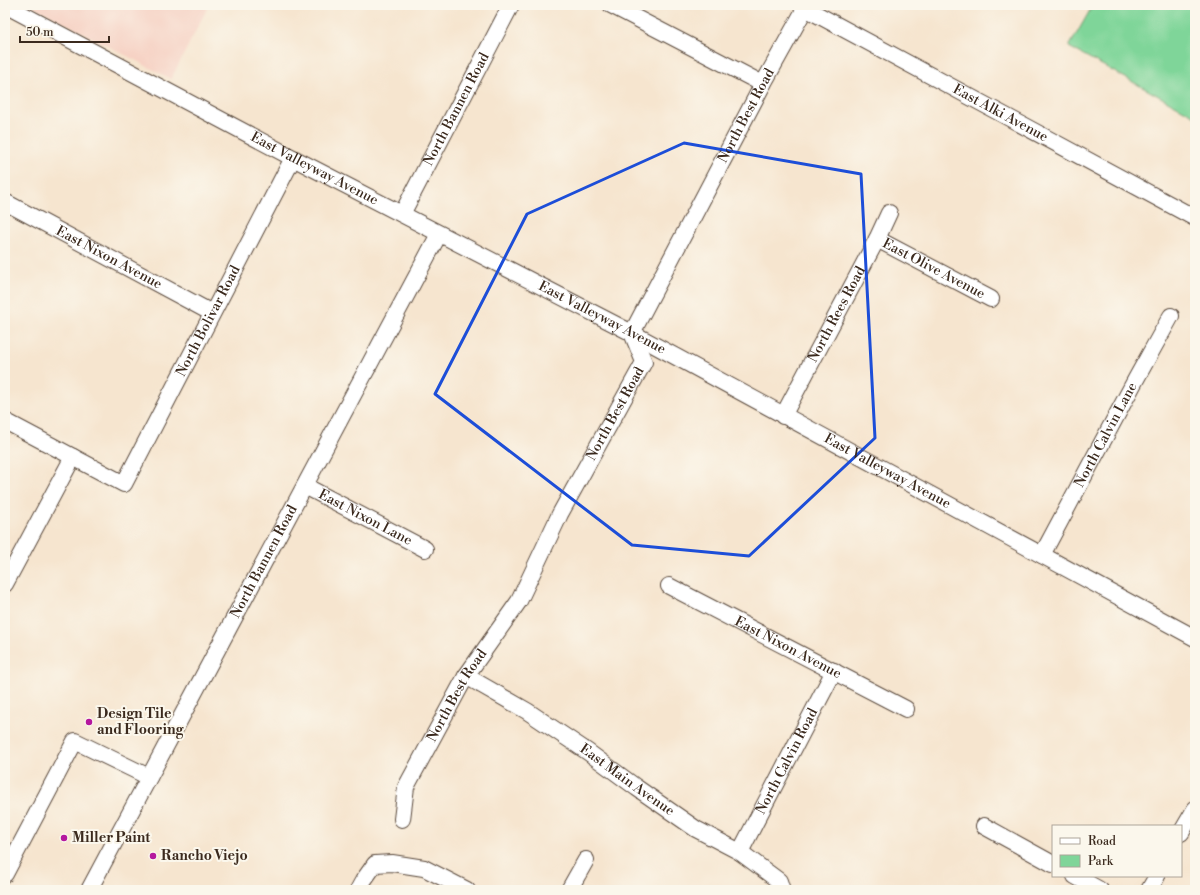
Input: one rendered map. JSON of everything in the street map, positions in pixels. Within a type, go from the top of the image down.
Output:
[{"type":"street","name":"East Valleyway Avenue","points":[[5,5],[293,158],[632,333],[1195,638]]},
{"type":"street","name":"North Bannen Road","points":[[402,214],[511,5]]},
{"type":"street","points":[[611,5],[763,84]]},
{"type":"street","name":"North Best Road","points":[[402,819],[406,787],[466,676],[519,601],[560,514],[644,362],[632,333],[763,84],[806,7]]},
{"type":"street","name":"East Alki Avenue","points":[[806,7],[1195,218]]},
{"type":"street","name":"North Bolivar Road","points":[[73,456],[124,484],[293,158]]},
{"type":"street","name":"East Nixon Avenue","points":[[5,202],[212,313]]},
{"type":"street","name":"North Rees Road","points":[[784,416],[877,239],[889,213]]},
{"type":"street","name":"North Bannen Road","points":[[89,890],[439,234]]},
{"type":"street","name":"East Olive Avenue","points":[[877,239],[991,299]]},
{"type":"street","name":"North Calvin Lane","points":[[1042,555],[1171,316]]},
{"type":"street","points":[[5,421],[73,456],[5,584]]},
{"type":"street","name":"East Nixon Lane","points":[[305,486],[425,549]]},
{"type":"street","name":"East Nixon Avenue","points":[[669,586],[906,710]]},
{"type":"street","name":"North Calvin Road","points":[[740,852],[834,671]]},
{"type":"street","name":"East Main Avenue","points":[[466,676],[528,711],[696,829],[740,852],[779,881],[782,890]]},
{"type":"street","points":[[5,874],[76,741],[149,777]]},
{"type":"street","points":[[1182,831],[1195,809]]},
{"type":"street","points":[[984,826],[1052,863]]},
{"type":"street","points":[[569,890],[586,860]]},
{"type":"street","points":[[358,890],[375,864],[392,863],[424,868],[466,890]]},
{"type":"street","points":[[1077,877],[1100,890]]},
{"type":"street","points":[[1149,890],[1156,877]]},
{"type":"highlighted area","points":[[684,143],[861,174],[875,438],[749,556],[632,545],[435,394],[527,214]]},
{"type":"shaded area","points":[[34,5],[209,5],[171,79],[34,7]]},
{"type":"green space","points":[[1093,5],[1195,5],[1195,116],[1069,47]]},
{"type":"place","name":"Design Tile and Flooring","points":[[89,722]]},
{"type":"place","name":"Miller Paint","points":[[64,838]]},
{"type":"place","name":"Rancho Viejo","points":[[153,856]]}]
